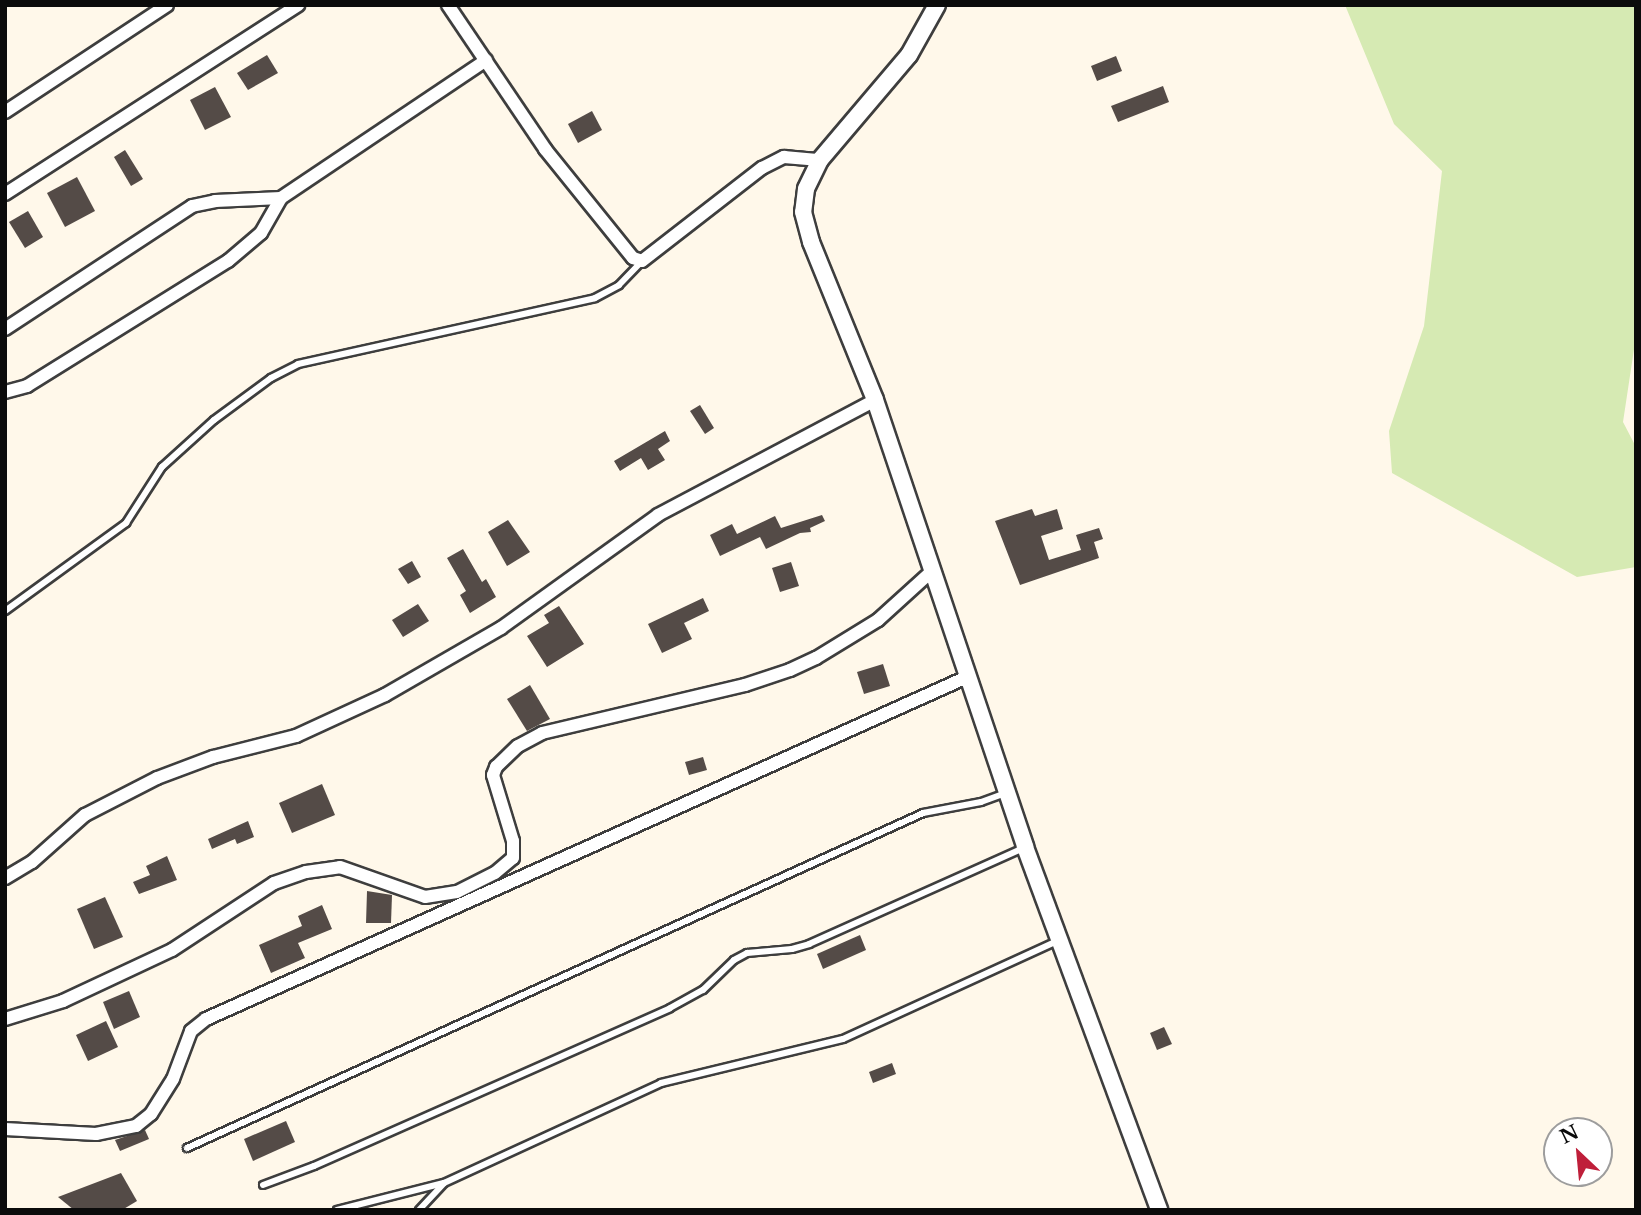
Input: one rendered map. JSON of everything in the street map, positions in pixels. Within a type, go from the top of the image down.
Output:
[{"type":"street","points":[[5,112],[167,5]]},
{"type":"street","points":[[5,194],[298,5]]},
{"type":"street","points":[[448,5],[544,149],[628,255],[642,261],[762,168],[784,157],[820,160]]},
{"type":"street","points":[[937,5],[909,55],[820,160],[806,189],[803,212],[811,242],[875,400],[1025,848],[1159,1210]]},
{"type":"street","points":[[5,392],[27,386],[228,261],[261,233],[281,198],[486,60]]},
{"type":"street","points":[[5,330],[192,206],[215,201],[281,198]]},
{"type":"street","points":[[5,878],[32,862],[85,815],[157,778],[185,765],[296,736],[385,695],[501,628],[658,516],[875,400]]},
{"type":"street","points":[[5,1019],[63,1001],[172,950],[274,883],[306,872],[340,867],[425,897],[457,892],[495,873],[513,858],[513,841],[493,784],[493,775],[501,760],[518,746],[542,733],[745,685],[790,670],[816,658],[878,620],[931,572]]},
{"type":"street","points":[[5,1129],[96,1134],[136,1126],[151,1114],[173,1079],[191,1031],[206,1020],[967,677]]},
{"type":"lane","points":[[5,611],[126,523],[162,467],[214,420],[271,378],[298,364],[595,298],[620,285],[642,261]]},
{"type":"lane","points":[[187,1148],[923,813],[972,805],[1006,793]]},
{"type":"lane","points":[[263,1185],[314,1166],[670,1008],[703,989],[734,960],[747,953],[792,949],[809,944],[1025,848]]},
{"type":"lane","points":[[337,1210],[444,1182],[636,1092],[706,1071],[783,1056],[843,1039],[1059,940]]},
{"type":"lane","points":[[419,1210],[444,1182]]},
{"type":"green space","points":[[1345,5],[1636,5],[1636,336],[1623,422],[1636,447],[1636,567],[1577,577],[1392,473],[1389,431],[1424,326],[1442,171],[1394,124]]},
{"type":"building","points":[[267,55],[278,73],[248,90],[237,73]]},
{"type":"building","points":[[1116,56],[1122,71],[1097,81],[1091,66]]},
{"type":"building","points":[[1163,86],[1169,102],[1118,122],[1111,106]]},
{"type":"building","points":[[215,87],[231,117],[205,130],[190,100]]},
{"type":"building","points":[[592,111],[602,130],[578,143],[568,124]]},
{"type":"building","points":[[125,150],[143,179],[131,186],[114,157]]},
{"type":"building","points":[[77,177],[95,211],[65,227],[47,193]]},
{"type":"building","points":[[28,211],[43,237],[25,248],[9,222]]},
{"type":"building","points":[[700,405],[714,428],[705,434],[690,411]]},
{"type":"building","points":[[665,431],[670,441],[658,449],[665,460],[648,470],[641,458],[620,471],[614,461]]},
{"type":"building","points":[[1032,509],[1035,516],[1057,509],[1063,529],[1041,536],[1049,560],[1081,550],[1076,535],[1099,528],[1103,539],[1094,542],[1099,558],[1020,585],[995,521]]},
{"type":"building","points":[[822,515],[825,521],[810,528],[811,532],[800,533],[766,549],[760,537],[720,556],[710,535],[732,524],[737,534],[775,516],[781,528]]},
{"type":"building","points":[[508,520],[530,552],[507,566],[488,532]]},
{"type":"building","points":[[463,549],[482,582],[486,579],[496,597],[470,613],[460,595],[466,591],[447,558]]},
{"type":"building","points":[[412,561],[421,577],[408,584],[398,569]]},
{"type":"building","points":[[791,562],[799,586],[780,592],[772,568]]},
{"type":"building","points":[[703,598],[709,611],[684,623],[692,639],[662,653],[648,624]]},
{"type":"building","points":[[418,604],[429,621],[403,637],[392,620]]},
{"type":"building","points":[[559,606],[584,644],[547,667],[527,636],[549,623],[544,615]]},
{"type":"building","points":[[883,664],[890,686],[864,694],[857,672]]},
{"type":"building","points":[[530,685],[550,719],[527,731],[507,699]]},
{"type":"building","points":[[703,757],[707,770],[689,775],[685,762]]},
{"type":"building","points":[[322,784],[335,815],[292,833],[279,803]]},
{"type":"building","points":[[248,821],[254,837],[237,844],[235,839],[212,849],[208,839]]},
{"type":"building","points":[[167,856],[177,880],[139,894],[133,882],[150,875],[146,866]]},
{"type":"building","points":[[367,891],[392,895],[391,923],[366,923]]},
{"type":"building","points":[[105,897],[123,937],[94,949],[77,909]]},
{"type":"building","points":[[322,905],[332,929],[298,943],[305,958],[271,973],[259,945],[302,926],[298,916]]},
{"type":"building","points":[[860,935],[866,950],[823,969],[817,954]]},
{"type":"building","points":[[129,991],[140,1017],[114,1029],[103,1002]]},
{"type":"building","points":[[106,1021],[118,1047],[88,1061],[76,1035]]},
{"type":"building","points":[[1164,1027],[1172,1044],[1157,1050],[1150,1033]]},
{"type":"building","points":[[892,1063],[896,1074],[873,1083],[869,1072]]},
{"type":"building","points":[[286,1121],[295,1142],[253,1161],[244,1139]]},
{"type":"building","points":[[145,1130],[149,1139],[120,1151],[115,1140]]},
{"type":"building","points":[[121,1173],[137,1201],[122,1210],[74,1210],[58,1197]]}]
